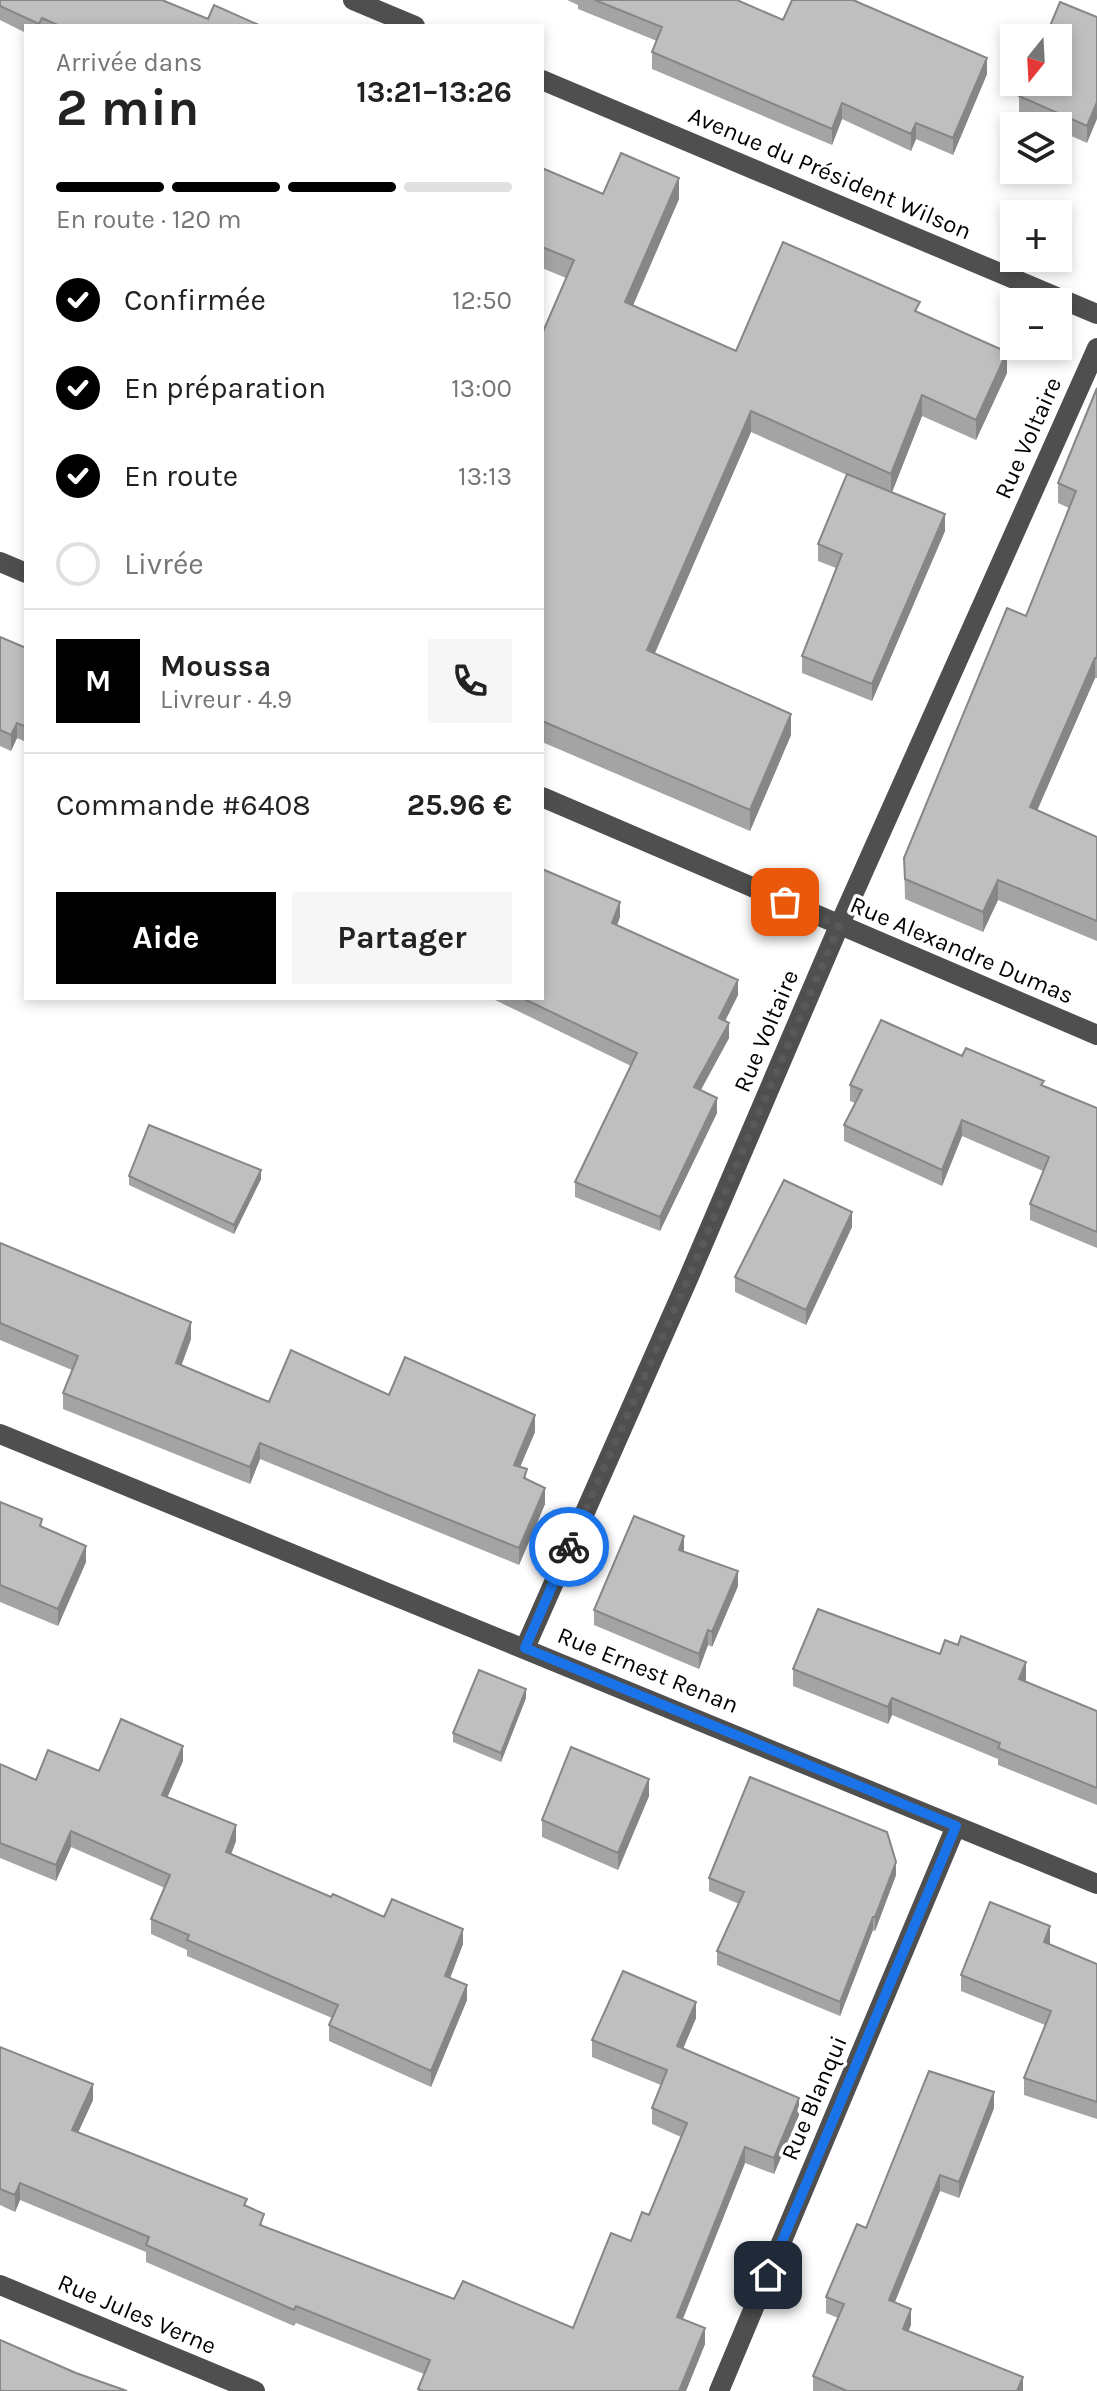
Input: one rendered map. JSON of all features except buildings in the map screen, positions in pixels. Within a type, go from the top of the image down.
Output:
[{"type":"street","points":[[353,0],[410,24]]},
{"type":"street","name":"Avenue du Président Wilson","points":[[544,81],[1097,314]]},
{"type":"street","name":"Rue Voltaire","points":[[525,1648],[839,926],[1097,348]]},
{"type":"street","points":[[0,562],[24,572]]},
{"type":"street","name":"Rue Alexandre Dumas","points":[[544,798],[1097,1035]]},
{"type":"street","name":"Rue Ernest Renan","points":[[0,1434],[1097,1884]]},
{"type":"street","name":"Rue Blanqui","points":[[719,2391],[956,1826]]},
{"type":"street","name":"Rue Jules Verne","points":[[0,2285],[255,2391]]},
{"type":"way so far","points":[[569,1547],[839,926],[785,902]]},
{"type":"route","points":[[569,1547],[525,1648],[956,1826],[768,2275]]}]
